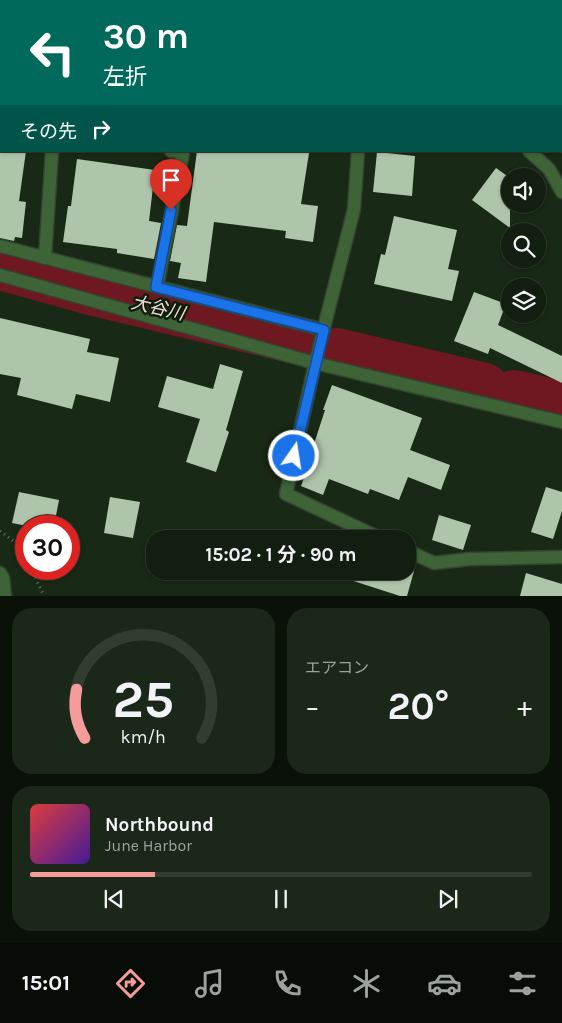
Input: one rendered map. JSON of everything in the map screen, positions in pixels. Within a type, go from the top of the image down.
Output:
[{"type":"street","points":[[45,258],[52,152]]},
{"type":"street","points":[[156,287],[183,153],[177,152]]},
{"type":"street","points":[[358,152],[354,209],[286,494],[363,530]]},
{"type":"street","points":[[530,152],[549,169],[562,192]]},
{"type":"street","points":[[0,246],[324,330]]},
{"type":"street","points":[[0,275],[316,364],[562,422]]},
{"type":"street","points":[[416,554],[434,563],[562,557]]},
{"type":"street","points":[[0,573],[3,578],[5,596]]},
{"type":"path","points":[[0,531],[15,541]]},
{"type":"path","points":[[36,580],[44,596]]},
{"type":"building","points":[[0,152],[26,152],[19,201],[26,202],[22,238],[15,237],[14,241],[0,238]]},
{"type":"building","points":[[197,152],[309,153],[301,204],[318,206],[313,242],[285,238],[286,231],[214,222],[206,282],[178,278],[181,263],[170,261],[177,225],[187,226]]},
{"type":"building","points":[[377,152],[415,156],[412,196],[373,192]]},
{"type":"building","points":[[77,159],[155,170],[149,221],[161,223],[154,259],[117,253],[117,249],[63,242],[68,206],[71,206]]},
{"type":"building","points":[[496,168],[501,172],[501,213],[510,213],[510,223],[503,223],[472,200]]},
{"type":"building","points":[[394,216],[457,230],[448,269],[459,271],[452,301],[374,284],[381,254],[385,255]]},
{"type":"building","points":[[474,292],[501,302],[501,317],[498,325],[562,356],[562,383],[490,348],[488,354],[454,341]]},
{"type":"building","points":[[0,318],[90,339],[87,352],[119,358],[110,402],[76,394],[72,409],[17,395],[21,378],[0,374]]},
{"type":"building","points":[[220,364],[243,371],[226,430],[229,432],[216,472],[186,462],[200,419],[158,407],[167,376],[213,389]]},
{"type":"building","points":[[332,385],[422,418],[410,450],[450,465],[441,490],[408,477],[399,500],[370,489],[368,494],[329,479],[323,495],[301,486],[315,447],[313,447],[325,410],[323,410]]},
{"type":"building","points":[[546,487],[562,492],[562,511],[553,539],[531,532]]},
{"type":"building","points":[[19,492],[59,500],[56,515],[15,515],[15,524],[12,523]]},
{"type":"building","points":[[110,497],[140,502],[133,538],[104,533]]},
{"type":"building","points":[[439,515],[471,525],[463,550],[432,540]]},
{"type":"building","points":[[526,573],[562,584],[562,596],[520,596]]},
{"type":"building","points":[[350,580],[411,580],[407,596],[400,596]]},
{"type":"waterway","name":"大谷川","points":[[0,267],[98,294],[316,346]]},
{"type":"waterway","name":"大谷川","points":[[336,351],[485,386]]},
{"type":"waterway","name":"大谷川","points":[[514,393],[562,404]]},
{"type":"route","points":[[171,210],[156,287],[324,330],[294,456]]}]
